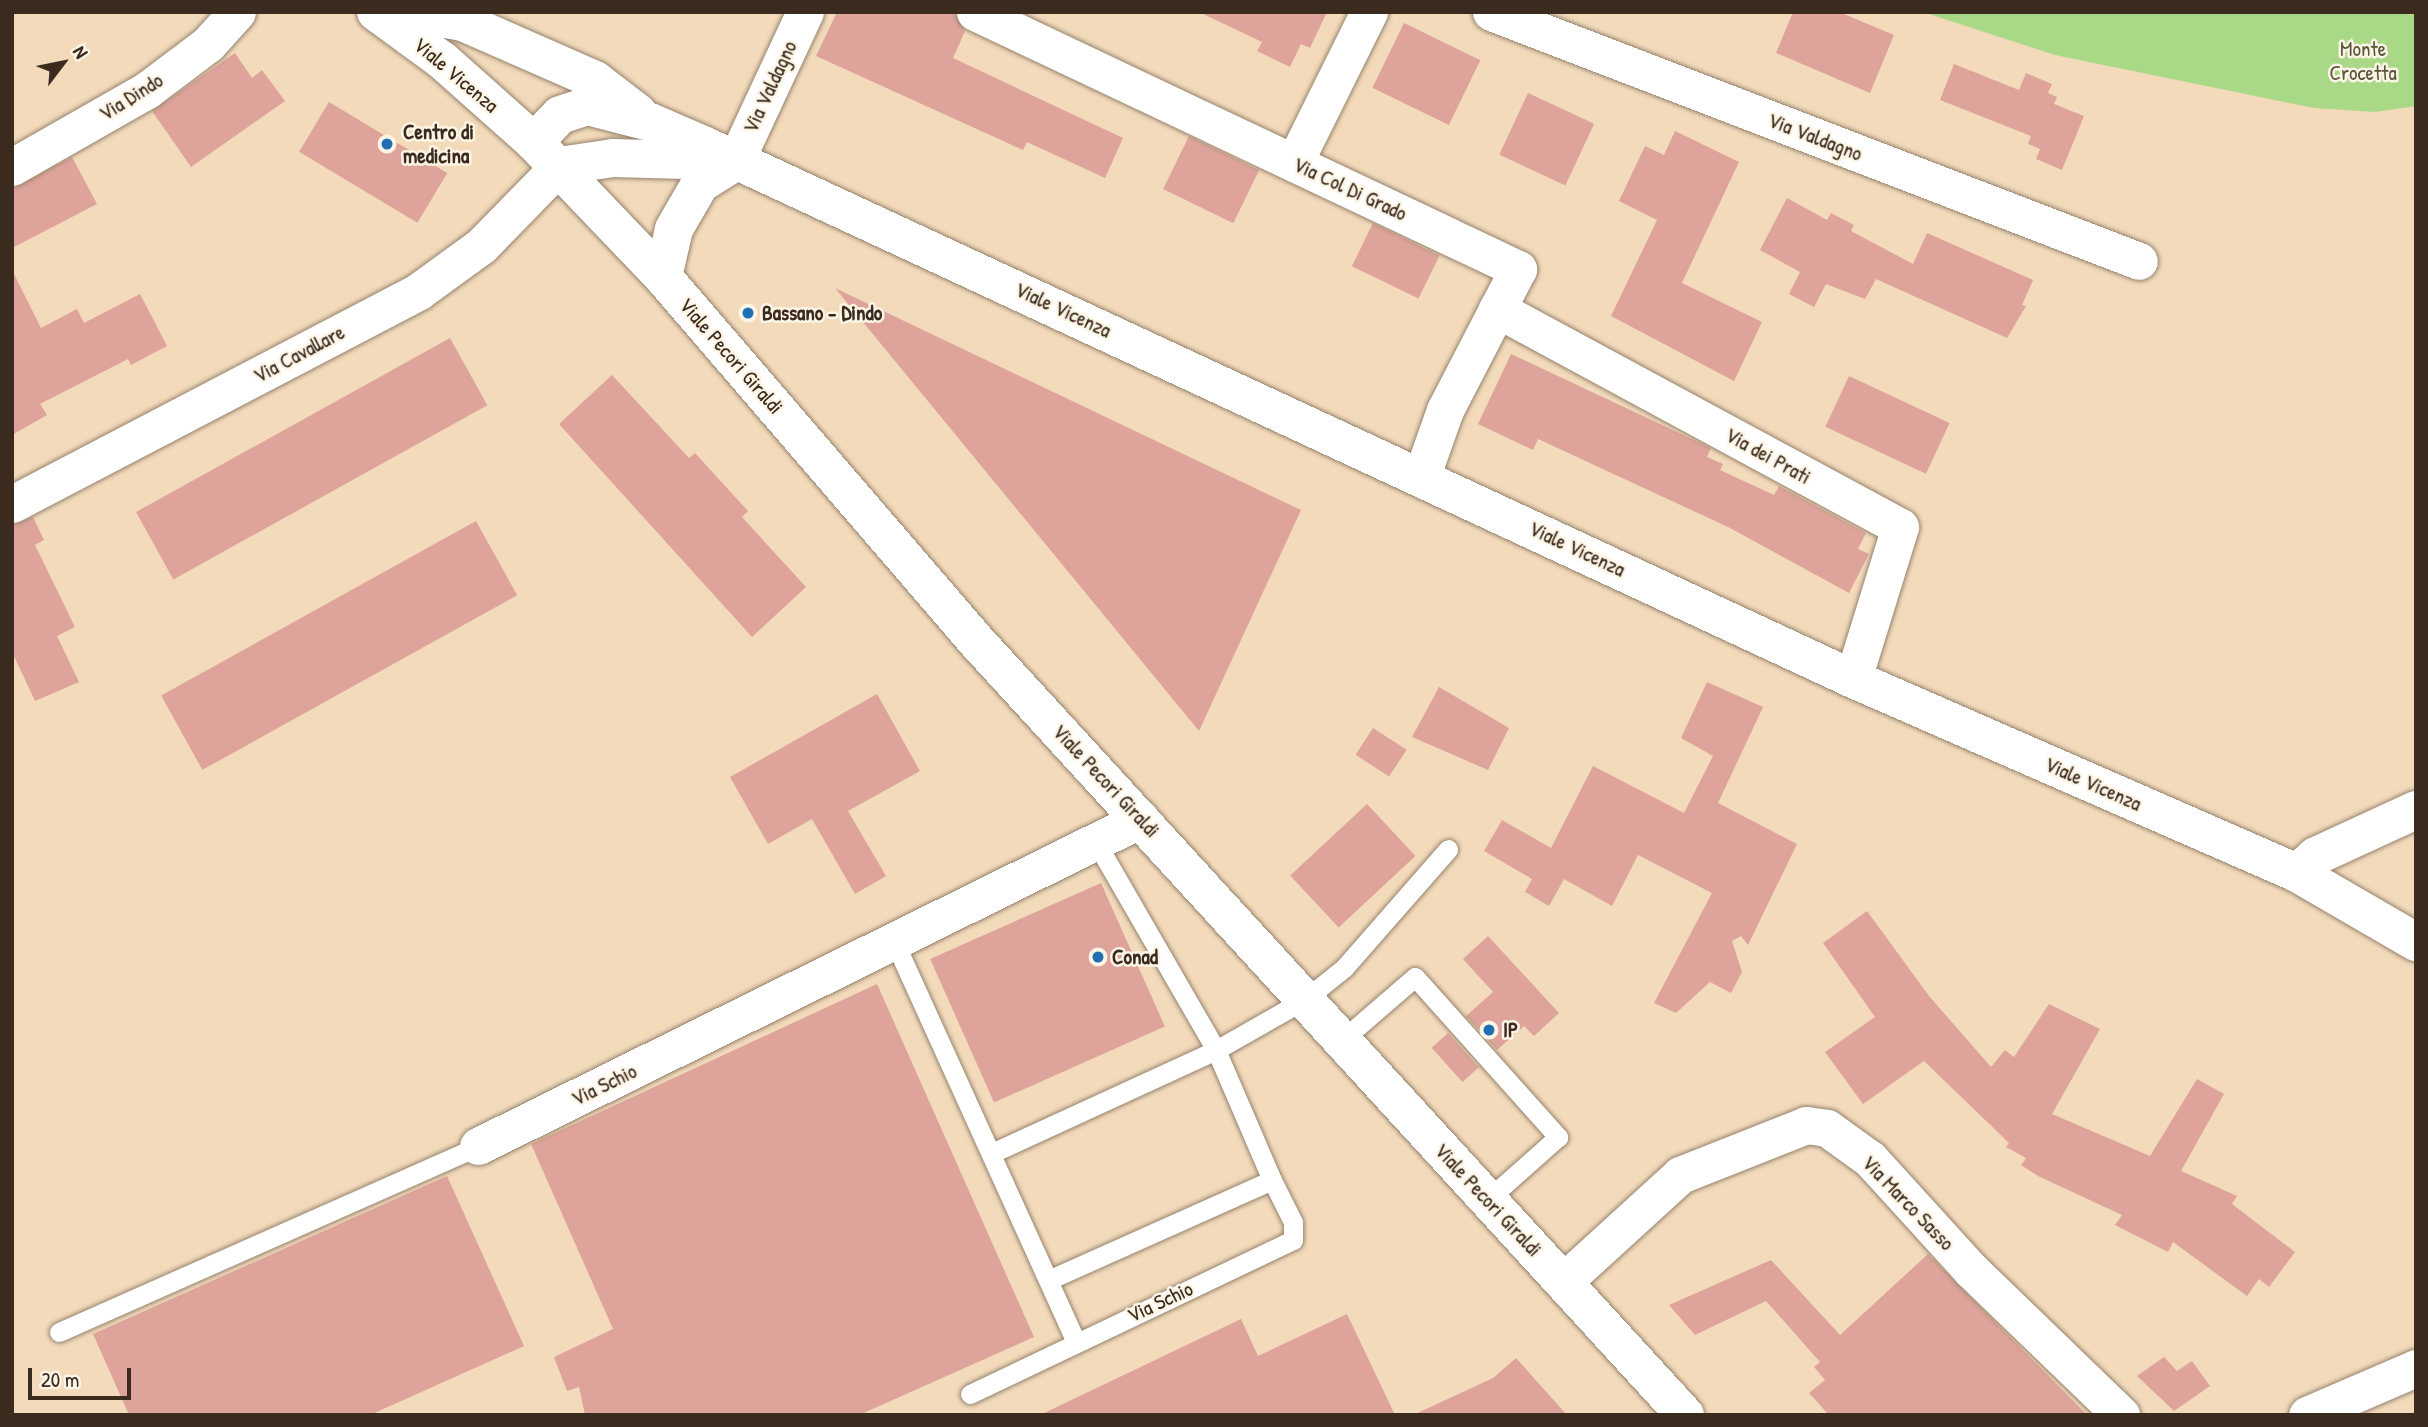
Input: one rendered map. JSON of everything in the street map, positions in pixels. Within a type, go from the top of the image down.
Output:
[{"type":"street","name":"Via Dindo","points":[[12,167],[148,90],[208,44],[237,12]]},
{"type":"street","name":"Viale Vicenza","points":[[376,12],[443,61],[546,154]]},
{"type":"street","points":[[406,12],[463,22],[595,80],[650,122]]},
{"type":"street","name":"Via Valdagno","points":[[735,162],[805,12]]},
{"type":"street","name":"Via Col Di Grado","points":[[975,12],[1518,269],[1445,410],[1422,475]]},
{"type":"street","points":[[1294,163],[1369,12]]},
{"type":"street","name":"Via Valdagno","points":[[1491,12],[2139,261]]},
{"type":"street","points":[[650,122],[588,106],[560,116],[546,154],[613,159],[735,162]]},
{"type":"street","name":"Viale Vicenza","points":[[650,122],[1422,475],[1853,679],[2297,873],[2416,942]]},
{"type":"street","name":"Viale Pecori Giraldi","points":[[546,154],[663,276],[978,643],[1486,1201],[1685,1415]]},
{"type":"street","name":"Via Cavallare","points":[[12,504],[419,291],[481,246],[546,154]]},
{"type":"street","points":[[663,276],[674,229],[700,184],[735,162]]},
{"type":"street","name":"Via dei Prati","points":[[1497,309],[1900,527],[1853,679]]},
{"type":"street","points":[[2297,873],[2316,856],[2416,810]]},
{"type":"street","name":"Via Schio","points":[[478,1146],[1097,844],[1141,819]]},
{"type":"street","name":"Via Marco Sasso","points":[[1563,1282],[1680,1175],[1806,1125],[1827,1128],[1870,1159],[1971,1270],[2121,1415]]},
{"type":"street","points":[[2307,1415],[2416,1368]]},
{"type":"lane","points":[[1048,1280],[1272,1180],[1216,1050],[1097,844]]},
{"type":"lane","points":[[992,1153],[1216,1050],[1304,1000],[1344,968],[1448,849]]},
{"type":"lane","points":[[895,943],[1076,1342]]},
{"type":"lane","points":[[1342,1040],[1415,977],[1558,1136],[1486,1201]]},
{"type":"lane","name":"Via Schio","points":[[59,1332],[478,1146]]},
{"type":"lane","name":"Via Schio","points":[[970,1394],[1293,1240],[1293,1222],[1272,1180]]},
{"type":"green space","name":"Monte Crocetta","points":[[1923,12],[2416,12],[2416,106],[2375,112],[2314,108],[2055,55]]},
{"type":"building","points":[[837,12],[954,12],[965,31],[953,58],[1123,138],[1105,178],[1027,142],[1023,150],[816,56]]},
{"type":"building","points":[[1199,12],[1327,12],[1310,48],[1301,44],[1290,67],[1257,51],[1262,42]]},
{"type":"building","points":[[1793,12],[1839,12],[1894,35],[1870,93],[1776,53]]},
{"type":"building","points":[[1404,23],[1480,60],[1449,125],[1372,88]]},
{"type":"building","points":[[235,53],[252,78],[262,70],[285,101],[191,167],[152,111]]},
{"type":"building","points":[[1954,64],[2019,90],[2026,73],[2052,84],[2048,93],[2057,97],[2054,104],[2084,116],[2062,170],[2036,159],[2040,149],[2028,144],[2031,136],[1940,100]]},
{"type":"building","points":[[1528,93],[1594,124],[1565,185],[1499,155]]},
{"type":"building","points":[[329,102],[447,173],[417,223],[299,152]]},
{"type":"building","points":[[1675,131],[1739,162],[1682,283],[1762,322],[1734,381],[1611,316],[1657,220],[1619,201],[1645,146],[1664,155]]},
{"type":"building","points":[[1189,136],[1259,170],[1233,223],[1163,189]]},
{"type":"building","points":[[72,157],[97,204],[12,248],[12,188]]},
{"type":"building","points":[[1787,198],[1827,220],[1831,213],[1854,225],[1851,231],[1913,264],[1927,233],[2033,280],[2022,305],[2026,306],[2007,338],[1876,279],[1865,299],[1826,284],[1814,307],[1789,294],[1800,272],[1760,250]]},
{"type":"building","points":[[1373,223],[1440,255],[1418,299],[1352,266]]},
{"type":"building","points":[[12,270],[41,328],[77,309],[84,323],[140,294],[167,346],[131,365],[128,359],[40,404],[47,415],[12,435]]},
{"type":"building","points":[[835,288],[1301,510],[1199,731]]},
{"type":"building","points":[[450,338],[487,405],[173,579],[136,512]]},
{"type":"building","points":[[1511,354],[1711,448],[1707,457],[1723,464],[1720,470],[1774,495],[1779,486],[1866,533],[1858,549],[1869,554],[1849,593],[1728,527],[1538,439],[1533,450],[1478,424]]},
{"type":"building","points":[[612,375],[689,458],[695,453],[748,511],[742,517],[806,587],[752,637],[559,424]]},
{"type":"building","points":[[1849,376],[1950,423],[1926,474],[1825,427]]},
{"type":"building","points":[[33,517],[44,540],[35,545],[75,627],[57,636],[79,682],[35,701],[12,652],[12,525]]},
{"type":"building","points":[[476,521],[517,595],[202,770],[161,696]]},
{"type":"building","points":[[1707,682],[1763,707],[1718,803],[1797,844],[1748,945],[1741,936],[1732,941],[1742,972],[1731,993],[1710,982],[1676,1013],[1654,1003],[1712,893],[1638,855],[1612,906],[1564,879],[1549,906],[1525,892],[1532,879],[1484,851],[1502,820],[1551,848],[1593,766],[1684,813],[1713,756],[1681,738]]},
{"type":"building","points":[[1439,687],[1509,728],[1488,770],[1412,737]]},
{"type":"building","points":[[877,694],[920,771],[848,811],[886,876],[855,894],[812,819],[768,844],[730,777]]},
{"type":"building","points":[[1373,728],[1407,750],[1389,777],[1356,755]]},
{"type":"building","points":[[1367,804],[1415,856],[1339,928],[1290,876]]},
{"type":"building","points":[[1101,883],[1165,1026],[994,1102],[930,959]]},
{"type":"building","points":[[1867,911],[1929,996],[1991,1067],[2005,1050],[2014,1057],[2049,1004],[2100,1029],[2052,1114],[2150,1156],[2197,1079],[2224,1094],[2181,1171],[2237,1196],[2232,1204],[2295,1252],[2269,1287],[2259,1279],[2247,1296],[2173,1242],[2168,1252],[2115,1225],[2122,1215],[2038,1176],[2021,1165],[2026,1158],[2006,1147],[2009,1143],[1924,1061],[1863,1104],[1825,1052],[1875,1017],[1823,943]]},
{"type":"building","points":[[1488,936],[1559,1013],[1534,1036],[1524,1026],[1497,1050],[1466,1016],[1493,992],[1463,959]]},
{"type":"building","points":[[877,984],[1034,1337],[859,1415],[585,1415],[579,1387],[567,1391],[554,1357],[613,1329],[531,1144]]},
{"type":"building","points":[[1448,1033],[1479,1067],[1462,1082],[1432,1048]]},
{"type":"building","points":[[447,1176],[524,1346],[370,1415],[129,1415],[93,1334]]},
{"type":"building","points":[[1928,1254],[2087,1415],[1829,1415],[1809,1393],[1825,1380],[1814,1367],[1820,1362],[1766,1301],[1695,1335],[1669,1305],[1771,1260],[1840,1335]]},
{"type":"building","points":[[1347,1314],[1395,1415],[1040,1415],[1241,1319],[1258,1356]]},
{"type":"building","points":[[2164,1357],[2177,1371],[2192,1361],[2210,1386],[2174,1411],[2137,1376]]},
{"type":"building","points":[[1516,1358],[1567,1415],[1413,1415],[1493,1378]]},
{"type":"place","name":"Centro di medicina","points":[[387,144]]},
{"type":"place","name":"Bassano - Dindo","points":[[748,313]]},
{"type":"place","name":"Conad","points":[[1098,957]]},
{"type":"place","name":"IP","points":[[1489,1030]]}]
